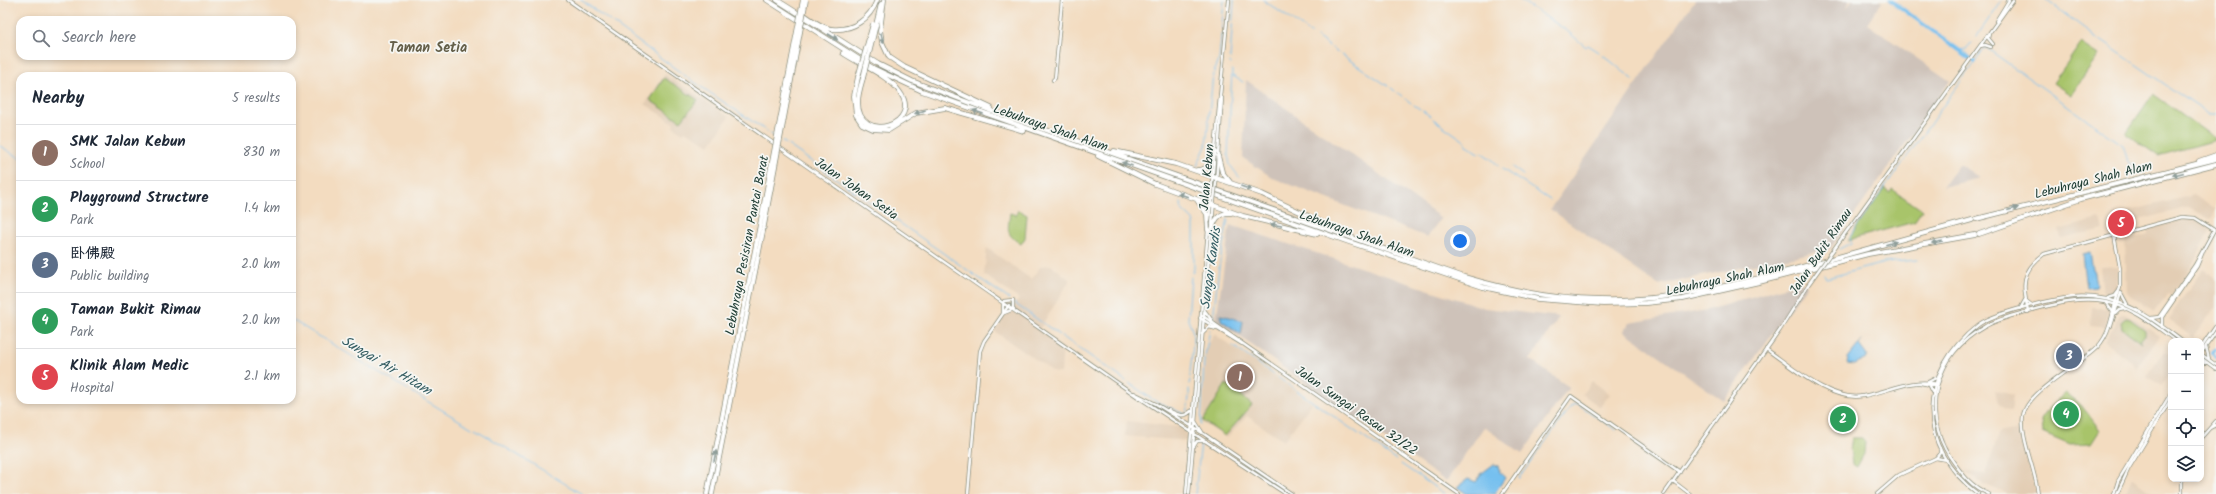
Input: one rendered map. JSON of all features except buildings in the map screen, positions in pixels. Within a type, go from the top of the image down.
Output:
[{"type":"highway","name":"Lebuhraya Shah Alam","points":[[767,0],[872,68],[895,79],[1065,143],[1349,242],[1501,291],[1569,302],[1619,304],[1683,299],[1759,282],[1868,254],[1977,235],[2081,199],[2216,165]]},
{"type":"highway","name":"Lebuhraya Shah Alam","points":[[776,0],[878,64],[912,81],[1032,125],[1464,277],[1501,287],[1570,299],[1617,300],[1683,295],[1730,285],[1974,220],[2216,159]]},
{"type":"highway","points":[[781,0],[823,26],[832,29],[851,27],[860,22],[881,0]]},
{"type":"highway","name":"Lebuhraya Pesisiran Pantai Barat","points":[[712,494],[803,0]]},
{"type":"highway","name":"Lebuhraya Pesisiran Pantai Barat","points":[[707,494],[761,231],[806,0]]},
{"type":"highway","points":[[881,0],[880,30],[882,42],[890,57],[904,67],[955,93],[1032,125]]},
{"type":"highway","points":[[881,0],[861,77],[854,96],[856,115],[862,124],[873,129],[889,130],[916,113],[945,108],[1065,143],[1097,156],[1155,184],[1194,199],[1212,202],[1235,213],[1349,242]]},
{"type":"highway","points":[[785,12],[897,88],[903,97],[904,106],[902,116],[897,121],[885,127],[880,127],[870,124],[864,119],[858,102],[861,77]]},
{"type":"highway","points":[[1086,144],[1192,169],[1214,180],[1232,183],[1275,199],[1356,238]]},
{"type":"highway","points":[[1192,169],[1200,170],[1209,165],[1217,154]]},
{"type":"highway","points":[[1217,154],[1222,172],[1232,183]]},
{"type":"highway","points":[[2181,167],[2216,155]]},
{"type":"highway","points":[[1194,199],[1202,205],[1207,214],[1210,232]]},
{"type":"highway","points":[[1210,232],[1213,224],[1219,216],[1225,213],[1235,213]]},
{"type":"main road","name":"Jalan Johan Setia","points":[[568,0],[1134,393],[1285,492]]},
{"type":"main road","points":[[1053,80],[1055,78],[1062,0]]},
{"type":"main road","name":"Jalan Kebun","points":[[1190,494],[1202,336],[1202,317],[1204,309],[1229,0]]},
{"type":"main road","name":"Jalan Bukit Rimau","points":[[1996,22],[2009,0]]},
{"type":"main road","name":"Jalan Bukit Rimau","points":[[1664,494],[1766,349],[1840,239],[2012,0]]},
{"type":"main road","points":[[1992,28],[1988,38],[1993,44]]},
{"type":"main road","points":[[1978,48],[1983,44],[1991,47]]},
{"type":"main road","name":"Jalan Kebun","points":[[1214,180],[1222,90]]},
{"type":"main road","points":[[2028,310],[2024,279],[2038,258],[2044,254],[2187,216],[2195,218],[2214,230],[2181,286],[2159,317],[2150,318]]},
{"type":"main road","name":"Jalan Kebun","points":[[1186,494],[1191,411],[1210,232]]},
{"type":"main road","points":[[2038,494],[2036,474],[2023,429],[2023,415],[2027,406],[2037,392],[2095,350],[2112,325],[2120,288],[2120,268],[2114,235]]},
{"type":"main road","points":[[2162,327],[2162,317],[2197,266],[2204,248]]},
{"type":"main road","points":[[2181,286],[2186,283]]},
{"type":"main road","points":[[1932,392],[1952,355],[1980,329],[1994,322],[2028,310],[2073,301],[2106,301],[2116,296],[2119,292]]},
{"type":"main road","points":[[2119,292],[2128,307],[2177,338]]},
{"type":"main road","points":[[1989,494],[1981,491],[1966,478],[1946,450],[1934,420],[1934,401],[1937,377],[1949,354],[1978,326],[1995,317],[2018,310],[2028,310],[2035,306],[2073,297],[2106,301],[2128,307],[2150,318],[2177,338]]},
{"type":"main road","points":[[1002,301],[1008,302],[1013,300],[1012,306],[1014,309],[1003,313]]},
{"type":"main road","points":[[2026,300],[2035,306]]},
{"type":"main road","points":[[2018,310],[2026,300]]},
{"type":"main road","points":[[1002,301],[1005,306],[1003,313]]},
{"type":"main road","points":[[2106,301],[2114,313]]},
{"type":"main road","points":[[968,494],[980,351],[984,341],[1009,305]]},
{"type":"main road","points":[[2114,313],[2128,307]]},
{"type":"main road","points":[[1204,309],[1207,316],[1213,322]]},
{"type":"main road","name":"Jalan Sungai Rasau 32/22","points":[[1202,317],[1213,322],[1459,494]]},
{"type":"main road","name":"Jalan Sungai Rasau 32/22","points":[[1202,317],[1217,329],[1243,344]]},
{"type":"main road","points":[[2204,344],[2216,326]]},
{"type":"main road","points":[[1202,336],[1209,328],[1217,329]]},
{"type":"main road","points":[[2204,345],[2216,332]]},
{"type":"main road","points":[[1766,349],[1825,390],[1842,394],[1862,396],[1903,384],[1928,383],[1936,385]]},
{"type":"main road","points":[[2204,349],[2210,362]]},
{"type":"main road","points":[[2204,357],[2216,369]]},
{"type":"main road","points":[[2204,359],[2216,365]]},
{"type":"main road","points":[[2204,362],[2210,362]]},
{"type":"main road","points":[[1928,383],[1937,377]]},
{"type":"main road","points":[[1928,383],[1932,392],[1934,420],[1940,448],[1940,453],[1936,458]]},
{"type":"main road","name":"Jalan Johan Setia","points":[[1134,393],[1204,434],[1285,492]]},
{"type":"main road","points":[[1502,494],[1571,396],[1680,472]]},
{"type":"main road","points":[[2114,494],[2118,481],[2168,398]]},
{"type":"main road","points":[[2117,494],[2129,468],[2168,404]]},
{"type":"main road","points":[[1158,406],[1180,416],[1187,415],[1191,411]]},
{"type":"main road","points":[[1195,418],[1204,434]]},
{"type":"main road","points":[[2204,435],[2216,421]]},
{"type":"main road","points":[[2210,429],[2216,425]]},
{"type":"main road","points":[[1193,448],[1197,441],[1206,441]]},
{"type":"main road","points":[[1940,448],[1948,462],[1961,479],[1978,494]]},
{"type":"main road","points":[[1877,494],[1899,475],[1944,454],[1946,450]]},
{"type":"main road","points":[[1936,458],[1943,458],[1948,462]]},
{"type":"main road","points":[[1673,481],[1690,494]]},
{"type":"main road","points":[[2182,482],[2182,494]]},
{"type":"main road","points":[[1285,492],[1292,494]]},
{"type":"shaded area","points":[[1695,0],[1850,0],[1846,9],[1852,0],[1880,0],[1882,2],[1867,24],[1950,81],[1830,249],[1658,285],[1550,209]]},
{"type":"shaded area","points":[[665,74],[729,117],[710,145],[685,131],[683,133],[673,126],[674,123],[645,104]]},
{"type":"shaded area","points":[[1246,80],[1441,218],[1427,237],[1273,178],[1243,158]]},
{"type":"shaded area","points":[[1959,164],[1980,178],[1942,187]]},
{"type":"shaded area","points":[[2194,195],[2216,210],[2211,219],[2189,207],[2117,226],[2113,215]]},
{"type":"shaded area","points":[[2186,218],[2195,219],[2211,229],[2192,266],[2172,296],[2168,294],[2154,312],[2127,292],[2125,240],[2148,234],[2147,228]]},
{"type":"shaded area","points":[[2100,219],[2103,229],[2061,239],[2059,230]]},
{"type":"shaded area","points":[[1230,225],[1485,308],[1559,317],[1530,360],[1569,387],[1522,454],[1484,427],[1447,480],[1444,480],[1216,320]]},
{"type":"shaded area","points":[[987,248],[1031,279],[1041,266],[1051,265],[1070,280],[1039,330],[1063,348],[1061,373],[1055,373],[994,331],[1019,299],[984,275]]},
{"type":"shaded area","points":[[2118,266],[2119,274],[2116,295],[2103,292],[2100,267]]},
{"type":"shaded area","points":[[2203,269],[2216,278],[2216,306],[2193,338],[2168,319]]},
{"type":"shaded area","points":[[1801,282],[1807,285],[1724,401],[1624,331],[1629,323],[1708,310]]},
{"type":"shaded area","points":[[2092,307],[2108,309],[2106,328],[2090,326]]},
{"type":"shaded area","points":[[2124,314],[2135,319],[2159,336],[2136,369],[2130,361],[2104,341],[2115,325],[2118,315]]},
{"type":"shaded area","points":[[1214,334],[1312,403],[1284,441],[1247,416],[1227,438],[1203,423],[1205,351]]},
{"type":"shaded area","points":[[2165,351],[2168,353],[2168,376],[2161,386],[2147,376]]},
{"type":"shaded area","points":[[1592,381],[1610,394],[1600,407],[1582,394]]},
{"type":"shaded area","points":[[1995,390],[2013,395],[2011,411],[2005,409],[1998,402]]},
{"type":"shaded area","points":[[1127,421],[1178,427],[1186,432],[1188,441],[1125,436]]},
{"type":"shaded area","points":[[2000,431],[2020,432],[2036,494],[2008,494],[1983,484],[1964,471],[1985,474]]},
{"type":"shaded area","points":[[2132,477],[2156,494],[2125,494]]},
{"type":"green space","points":[[2081,43],[2099,55],[2071,95],[2053,83]]},
{"type":"green space","points":[[664,78],[698,100],[681,121],[650,100]]},
{"type":"green space","points":[[2153,94],[2216,140],[2158,156],[2126,133]]},
{"type":"green space","points":[[1884,189],[1890,193],[1892,189],[1922,210],[1914,222],[1848,240]]},
{"type":"green space","points":[[1018,210],[1027,215],[1025,238],[1021,244],[1012,237],[1008,228],[1010,213],[1016,215]]},
{"type":"green space","points":[[2126,318],[2130,319],[2145,330],[2145,336],[2140,340],[2142,343],[2122,328],[2121,322]]},
{"type":"green space","points":[[1226,384],[1252,405],[1225,436],[1203,421]]},
{"type":"green space","points":[[2065,393],[2081,405],[2100,430],[2091,444],[2070,445],[2042,433],[2041,420],[2050,407]]},
{"type":"green space","points":[[1852,438],[1862,438],[1865,441],[1864,454],[1857,467],[1852,464],[1850,449]]},
{"type":"water","points":[[2090,253],[2096,284],[2095,287],[2086,288],[2082,255]]},
{"type":"water","points":[[1221,315],[1243,321],[1241,334],[1221,320]]},
{"type":"water","points":[[1862,340],[1859,345],[1868,357],[1854,364],[1847,363],[1848,358]]},
{"type":"water","points":[[1494,464],[1498,466],[1500,472],[1505,478],[1494,494],[1467,494],[1457,487],[1468,479],[1476,482],[1482,473]]},
{"type":"waterway","points":[[581,0],[691,80],[774,136]]},
{"type":"waterway","points":[[1214,72],[1219,61],[1224,0]]},
{"type":"waterway","name":"Sungai Kandis","points":[[1230,59],[1234,0]]},
{"type":"waterway","points":[[1263,0],[1302,27]]},
{"type":"waterway","points":[[1520,0],[1566,30],[1586,47],[1588,45],[1599,52]]},
{"type":"waterway","points":[[1890,0],[1974,61]]},
{"type":"waterway","points":[[1977,36],[2002,0]]},
{"type":"waterway","points":[[2046,0],[2096,37],[2208,114],[2216,114]]},
{"type":"waterway","points":[[1304,28],[1307,31]]},
{"type":"waterway","points":[[1317,37],[1329,46]]},
{"type":"waterway","points":[[1959,50],[1967,49],[1972,43]]},
{"type":"waterway","points":[[1889,182],[1985,47],[2123,145],[2128,162],[2141,171]]},
{"type":"waterway","points":[[1332,48],[1339,53]]},
{"type":"waterway","points":[[1342,55],[1388,86]]},
{"type":"waterway","points":[[1603,55],[1634,80]]},
{"type":"waterway","name":"Sungai Kandis","points":[[1232,70],[1228,155],[1230,165],[1239,177]]},
{"type":"waterway","points":[[1197,166],[1206,146],[1213,74]]},
{"type":"waterway","points":[[1233,76],[1243,82]]},
{"type":"waterway","points":[[1391,88],[1395,91]]},
{"type":"waterway","points":[[1398,93],[1403,97]]},
{"type":"waterway","points":[[1406,99],[1411,103]]},
{"type":"waterway","points":[[1414,105],[1420,109]]},
{"type":"waterway","points":[[1423,111],[1430,116]]},
{"type":"waterway","points":[[1433,119],[1466,142],[1466,145],[1478,153],[1481,152],[1494,161],[1498,166]]},
{"type":"waterway","points":[[782,141],[1009,299]]},
{"type":"waterway","name":"Sungai Air Hitam","points":[[0,146],[16,156]]},
{"type":"waterway","points":[[1512,167],[1523,175]]},
{"type":"waterway","points":[[1502,169],[1550,200]]},
{"type":"waterway","points":[[1839,249],[1851,243],[1850,237],[1853,232],[1887,184]]},
{"type":"waterway","points":[[1181,203],[1182,210],[1193,220],[1194,225],[1194,269],[1192,273]]},
{"type":"waterway","name":"Sungai Kandis","points":[[1213,319],[1219,267],[1228,219]]},
{"type":"waterway","points":[[1824,274],[1826,278],[1884,263],[1917,260]]},
{"type":"waterway","points":[[1191,277],[1188,320],[1193,332],[1193,344]]},
{"type":"waterway","points":[[1014,303],[1126,381]]},
{"type":"waterway","name":"Sungai Air Hitam","points":[[296,322],[472,428]]},
{"type":"waterway","name":"Sungai Kandis","points":[[1205,355],[1210,330]]},
{"type":"waterway","points":[[1190,373],[1193,346]]},
{"type":"waterway","points":[[1233,346],[1396,460]]},
{"type":"waterway","points":[[2216,348],[2212,353],[2216,358]]},
{"type":"waterway","name":"Sungai Kandis","points":[[1201,425],[1204,358]]},
{"type":"waterway","points":[[1189,384],[1190,380]]},
{"type":"waterway","points":[[1129,383],[1153,400],[1184,414]]},
{"type":"waterway","points":[[1189,389],[1189,394]]},
{"type":"waterway","points":[[1188,406],[1189,395]]},
{"type":"waterway","points":[[1519,478],[1572,405],[1578,404],[1616,430]]},
{"type":"waterway","points":[[1187,413],[1188,408]]},
{"type":"waterway","points":[[475,429],[582,494]]},
{"type":"waterway","name":"Sungai Kandis","points":[[1195,494],[1201,443]]},
{"type":"waterway","points":[[1401,464],[1445,494]]},
{"type":"place","name":"Klinik Alam Medic","points":[[2121,223]]},
{"type":"place","name":"卧佛殿","points":[[2069,356]]},
{"type":"place","name":"SMK Jalan Kebun","points":[[1240,377]]},
{"type":"place","name":"Taman Bukit Rimau","points":[[2066,414]]},
{"type":"place","name":"Playground Structure","points":[[1843,419]]},
{"type":"district","name":"Taman Setia","points":[[428,47]]}]
